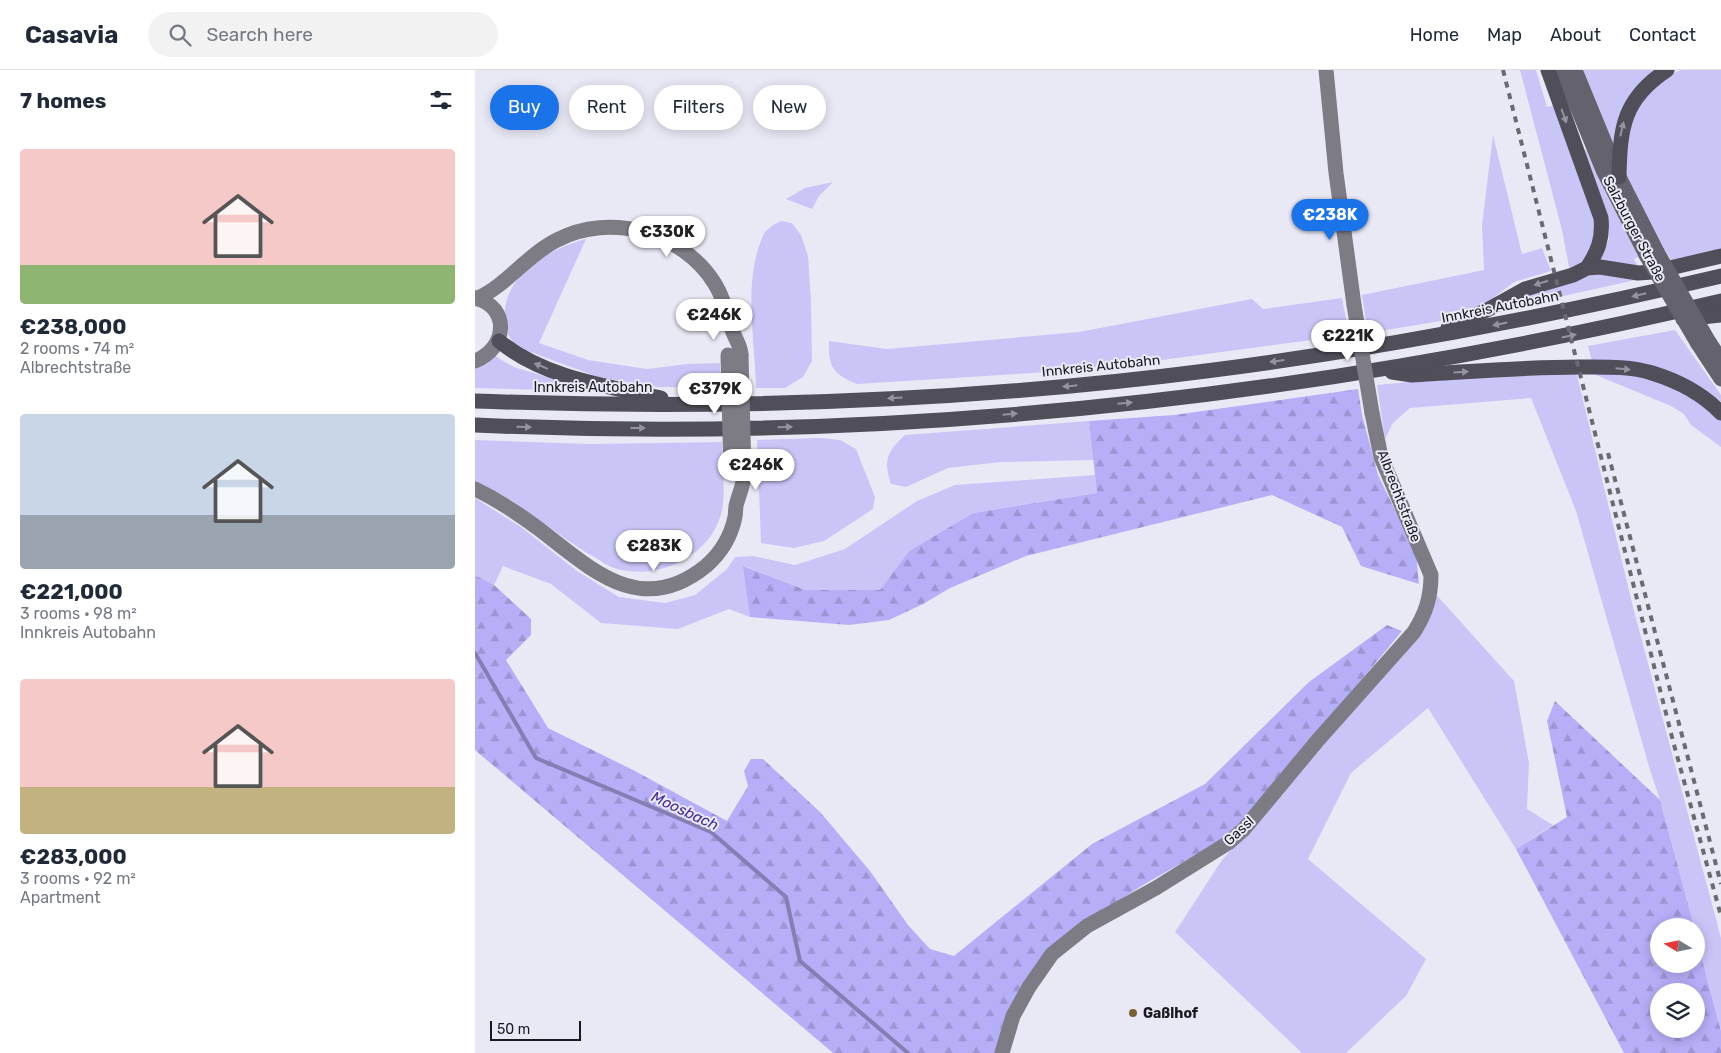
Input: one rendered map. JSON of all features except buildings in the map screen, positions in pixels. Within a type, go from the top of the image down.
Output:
[{"type":"highway","points":[[1548,70],[1601,218],[1603,234],[1599,249],[1587,268]]},
{"type":"highway","points":[[1619,177],[1619,140],[1630,106],[1641,90],[1667,70]]},
{"type":"highway","points":[[1429,337],[1489,309],[1525,289],[1573,275],[1587,268],[1599,267],[1653,272],[1721,256]]},
{"type":"highway","name":"Innkreis Autobahn","points":[[475,401],[570,404],[689,404],[880,398],[1061,387],[1203,372],[1429,337],[1591,306],[1721,276]]},
{"type":"highway","points":[[475,425],[719,429],[962,418],[1163,400],[1376,370],[1554,339],[1721,301]]},
{"type":"highway","points":[[1664,315],[1689,320],[1721,315]]},
{"type":"highway","points":[[499,341],[524,359],[561,374],[587,382],[689,404]]},
{"type":"highway","points":[[1376,370],[1413,375],[1558,367],[1629,369],[1651,372],[1675,381],[1699,393],[1721,413]]},
{"type":"main road","name":"Salzburger Straße","points":[[1562,70],[1603,170],[1703,343],[1721,379]]},
{"type":"main road","name":"Salzburger Straße","points":[[1575,70],[1652,254]]},
{"type":"main road","name":"Salzburger Straße","points":[[1703,343],[1721,360]]},
{"type":"street","name":"Albrechtstraße","points":[[1327,70],[1336,173],[1354,305],[1372,413],[1381,457],[1426,565]]},
{"type":"street","points":[[475,489],[515,511],[594,572],[622,584],[642,588],[660,587],[681,582],[709,564],[728,538],[735,516],[737,473],[735,355],[726,306],[715,284],[697,263],[675,246],[638,230],[606,226],[573,233],[543,248],[494,290],[476,298]]},
{"type":"street","points":[[494,309],[513,275]]},
{"type":"street","points":[[475,361],[485,357],[493,350],[499,341],[501,330],[499,319],[494,309],[476,298]]},
{"type":"street","name":"Gassl","points":[[1002,1053],[1013,1016],[1029,986],[1052,954],[1087,926],[1156,888],[1228,843],[1244,829],[1318,740],[1414,632],[1425,614],[1431,590],[1431,575],[1426,565]]},
{"type":"shaded area","points":[[1520,70],[1536,70],[1547,107],[1556,105],[1595,220],[1594,245],[1585,261],[1570,272],[1562,230]]},
{"type":"shaded area","points":[[1582,70],[1658,70],[1613,151]]},
{"type":"shaded area","points":[[1681,70],[1721,70],[1721,250],[1673,263],[1633,195],[1624,165],[1624,151],[1636,113],[1645,97],[1657,84]]},
{"type":"shaded area","points":[[1493,135],[1522,254],[1542,248],[1551,271],[1514,282],[1475,312],[1441,321],[1368,333],[1362,295],[1484,270],[1482,225]]},
{"type":"shaded area","points":[[1585,150],[1588,151],[1638,257],[1634,259],[1638,266],[1600,260],[1609,239],[1607,215]]},
{"type":"shaded area","points":[[833,182],[819,196],[812,209],[786,199],[805,188]]},
{"type":"shaded area","points":[[781,221],[792,223],[801,235],[808,256],[812,361],[803,377],[785,388],[756,388],[751,312],[753,274],[756,256],[763,235]]},
{"type":"shaded area","points":[[586,239],[539,343],[588,360],[647,369],[687,364],[720,363],[721,388],[657,387],[598,377],[517,347],[514,344],[506,327],[506,304],[511,290],[519,277],[543,257],[572,243]]},
{"type":"shaded area","points":[[1603,272],[1640,279],[1505,309],[1537,289]]},
{"type":"shaded area","points":[[1342,298],[1349,335],[1147,362],[1033,373],[857,384],[837,373],[831,363],[829,350],[829,341],[887,349],[1079,332],[1252,299],[1263,309]]},
{"type":"shaded area","points":[[1675,330],[1721,395],[1721,402],[1691,381],[1661,370],[1628,364],[1592,361],[1588,346]]},
{"type":"shaded area","points":[[495,356],[514,367],[577,386],[576,391],[475,388],[475,366],[488,363]]},
{"type":"shaded area","points":[[1576,371],[1633,607],[1721,938],[1721,1030],[1705,970],[1705,918],[1692,918],[1660,800],[1576,511],[1531,398],[1410,408],[1393,423],[1385,439],[1377,385],[1461,377]]},
{"type":"shaded area","points":[[1595,371],[1652,379],[1689,396],[1713,412],[1721,420],[1721,447],[1691,425],[1684,414],[1671,406],[1596,375]]},
{"type":"shaded area","points":[[1089,421],[1094,460],[1001,462],[948,468],[906,487],[891,484],[887,469],[888,457],[894,446],[905,435]]},
{"type":"shaded area","points":[[821,438],[840,440],[856,449],[875,497],[873,509],[824,541],[794,548],[761,543],[757,440]]},
{"type":"shaded area","points":[[475,440],[590,444],[722,442],[724,484],[722,510],[716,526],[707,540],[695,552],[680,562],[664,568],[647,571],[630,571],[614,568],[574,544],[510,500],[475,482]]},
{"type":"shaded area","points":[[1095,475],[1097,493],[973,513],[909,551],[880,590],[806,590],[744,566],[750,617],[729,609],[678,629],[601,623],[551,584],[503,566],[494,585],[475,575],[475,498],[521,527],[577,571],[619,597],[665,603],[695,595],[727,569],[735,557],[753,556],[795,565],[845,549],[917,501],[955,485]]},
{"type":"shaded area","points":[[1432,590],[1514,681],[1529,763],[1527,809],[1553,825],[1516,849],[1428,708],[1351,773],[1308,859],[1426,959],[1406,996],[1346,1053],[1302,1053],[1175,932],[1222,860],[1283,792],[1342,720],[1425,628]]},
{"type":"green space","points":[[1358,389],[1362,415],[1378,475],[1416,553],[1419,584],[1361,566],[1342,527],[1272,495],[1026,556],[950,588],[923,604],[889,620],[849,625],[750,617],[743,566],[806,590],[880,590],[909,551],[973,513],[1097,493],[1089,421],[1174,415]]},
{"type":"green space","points":[[475,575],[494,585],[531,619],[531,635],[506,660],[548,728],[633,770],[727,821],[748,786],[744,771],[751,759],[763,759],[820,812],[870,871],[908,925],[930,949],[954,956],[1092,844],[1205,784],[1309,682],[1387,625],[1402,631],[1258,805],[1222,840],[1143,885],[1076,928],[1033,970],[996,1053],[833,1053],[475,750]]},
{"type":"green space","points":[[1555,701],[1660,800],[1692,918],[1650,918],[1650,973],[1705,973],[1705,970],[1721,1031],[1721,1053],[1624,1053],[1516,849],[1567,817],[1547,721]]},
{"type":"waterway","name":"Moosbach","points":[[475,653],[536,758],[711,832],[786,897],[800,961],[908,1053]]},
{"type":"railway","points":[[1503,70],[1673,741],[1721,916]]},
{"type":"railway","points":[[1608,453],[1721,884]]},
{"type":"place","name":"Gaßlhof","points":[[1133,1013]]}]
